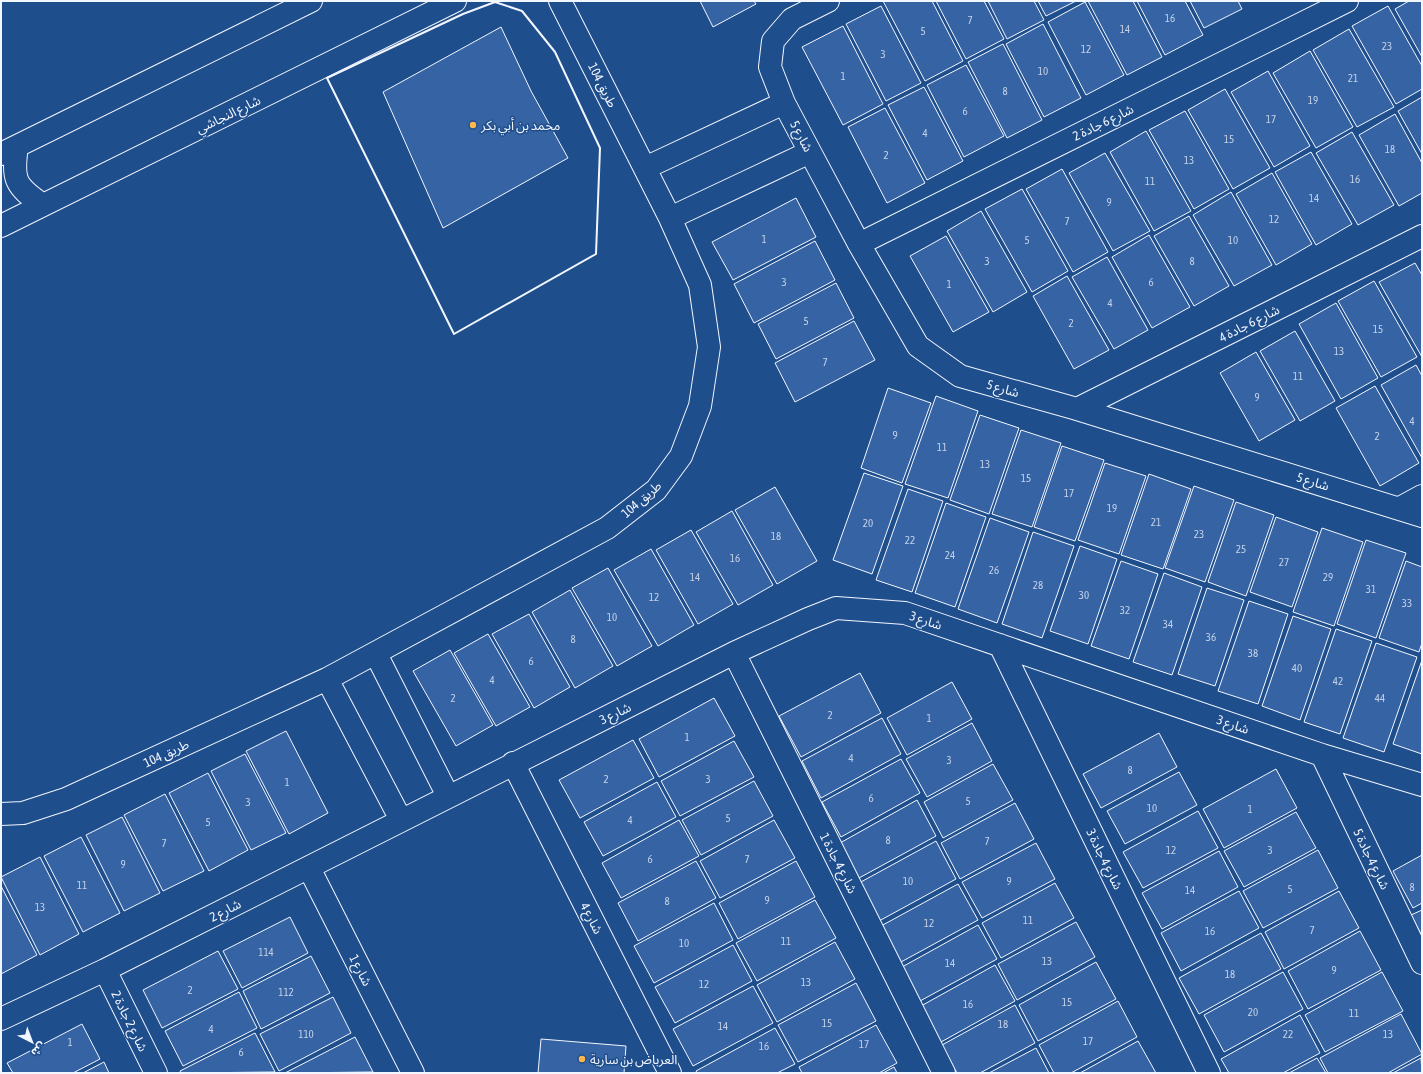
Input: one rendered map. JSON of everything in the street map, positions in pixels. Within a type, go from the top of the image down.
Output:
[{"type":"street","points":[[43,206],[24,192],[15,178],[15,164],[9,150],[311,1]]},
{"type":"street","name":"شارع النجاشي","points":[[1,226],[455,1]]},
{"type":"street","name":"طريق 104","points":[[1,814],[23,813],[66,799],[327,679],[376,654],[607,528],[656,490],[681,456],[700,406],[709,347],[700,285],[670,218],[560,1]]},
{"type":"street","name":"شارع 5","points":[[828,1],[792,19],[773,41],[770,67],[784,103],[859,244],[918,346],[960,376],[1077,409],[1422,516]]},
{"type":"street","name":"شارع 6 جادة 2","points":[[859,244],[1347,1]]},
{"type":"street","points":[[645,168],[784,103]]},
{"type":"street","points":[[670,218],[810,152]]},
{"type":"street","name":"شارع 6 جادة 4","points":[[1077,409],[1422,236]]},
{"type":"street","points":[[1400,508],[1422,496]]},
{"type":"street","name":"شارع 3","points":[[448,796],[734,653],[808,619],[836,608],[905,613],[1322,755],[1422,785]]},
{"type":"street","name":"شارع 4 جادة 3","points":[[1000,645],[1209,1073]]},
{"type":"street","name":"شارع 4 جادة 1","points":[[734,653],[944,1073]]},
{"type":"street","points":[[376,654],[448,796]]},
{"type":"street","points":[[327,679],[401,820]]},
{"type":"street","name":"شارع 4 جادة 5","points":[[1322,755],[1422,963]]},
{"type":"street","name":"شارع 4","points":[[514,763],[670,1073]]},
{"type":"street","name":"شارع 2","points":[[1,1019],[105,970],[309,868],[448,796]]},
{"type":"street","name":"شارع 1","points":[[309,868],[413,1073]]},
{"type":"street","name":"شارع 2 جادة 2","points":[[105,970],[156,1073]]},
{"type":"building","points":[[700,1],[754,1],[756,4],[713,27]]},
{"type":"building","points":[[883,1],[932,1],[963,61],[925,81]]},
{"type":"building","points":[[936,1],[984,1],[1004,39],[966,59]]},
{"type":"building","points":[[988,1],[1034,1],[1044,20],[1007,39]]},
{"type":"building","points":[[1038,1],[1076,1],[1046,16]]},
{"type":"building","points":[[1088,1],[1133,1],[1162,57],[1127,75]]},
{"type":"building","points":[[1137,1],[1185,1],[1203,35],[1165,55]]},
{"type":"building","points":[[1190,1],[1238,1],[1242,9],[1204,28]]},
{"type":"building","points":[[1409,1],[1422,1],[1422,57],[1395,9]]},
{"type":"building","points":[[1085,2],[1124,75],[1086,95],[1048,22]]},
{"type":"building","points":[[881,6],[921,83],[886,101],[846,24]]},
{"type":"building","points":[[1388,6],[1422,66],[1422,89],[1396,104],[1352,26]]},
{"type":"building","points":[[1043,24],[1081,98],[1044,117],[1006,44]]},
{"type":"building","points":[[843,26],[883,104],[843,125],[802,47]]},
{"type":"building","name":"محمد بن أبي بكر","points":[[501,27],[531,91],[568,158],[443,228],[383,92]]},
{"type":"building","points":[[1349,29],[1394,107],[1357,127],[1313,50]]},
{"type":"building","points":[[1003,44],[1042,120],[1007,138],[968,62]]},
{"type":"building","points":[[1310,51],[1353,127],[1316,148],[1273,73]]},
{"type":"building","points":[[966,65],[1004,136],[964,157],[927,85]]},
{"type":"building","points":[[1268,71],[1310,146],[1274,167],[1231,92]]},
{"type":"building","points":[[924,87],[963,161],[927,180],[888,105]]},
{"type":"building","points":[[1225,89],[1270,168],[1233,189],[1188,110]]},
{"type":"building","points":[[1422,97],[1422,154],[1398,111]]},
{"type":"building","points":[[885,108],[925,183],[887,203],[848,127]]},
{"type":"building","points":[[1185,111],[1229,189],[1194,209],[1149,130]]},
{"type":"building","points":[[1395,114],[1422,163],[1422,193],[1399,206],[1359,135]]},
{"type":"building","points":[[1146,131],[1191,211],[1154,231],[1110,152]]},
{"type":"building","points":[[1352,132],[1394,205],[1358,225],[1316,153]]},
{"type":"building","points":[[1311,152],[1352,224],[1316,245],[1275,172]]},
{"type":"building","points":[[1105,153],[1150,231],[1113,251],[1069,173]]},
{"type":"building","points":[[1062,169],[1108,252],[1073,272],[1026,189]]},
{"type":"building","points":[[1272,173],[1312,244],[1276,265],[1236,194]]},
{"type":"building","points":[[1022,189],[1068,271],[1032,292],[985,209]]},
{"type":"building","points":[[1231,192],[1272,265],[1234,286],[1193,215]]},
{"type":"building","points":[[796,198],[816,237],[733,280],[712,242]]},
{"type":"building","points":[[981,211],[1027,292],[993,312],[947,231]]},
{"type":"building","points":[[1189,216],[1229,286],[1194,306],[1154,236]]},
{"type":"building","points":[[1149,235],[1190,307],[1152,328],[1112,257]]},
{"type":"building","points":[[946,236],[989,312],[953,332],[910,256]]},
{"type":"building","points":[[815,241],[835,280],[754,323],[734,284]]},
{"type":"building","points":[[1107,257],[1148,330],[1114,349],[1072,277]]},
{"type":"building","points":[[1415,263],[1422,275],[1422,357],[1379,282]]},
{"type":"building","points":[[1067,276],[1109,350],[1074,369],[1033,296]]},
{"type":"building","points":[[1374,281],[1417,357],[1381,377],[1338,301]]},
{"type":"building","points":[[836,283],[854,318],[776,359],[758,324]]},
{"type":"building","points":[[1336,303],[1378,378],[1341,399],[1299,324]]},
{"type":"building","points":[[854,321],[875,360],[795,402],[775,363]]},
{"type":"building","points":[[1295,331],[1335,401],[1300,421],[1260,351]]},
{"type":"building","points":[[1256,352],[1295,420],[1259,441],[1220,373]]},
{"type":"building","points":[[1416,365],[1422,376],[1422,458],[1381,385]]},
{"type":"building","points":[[1375,386],[1419,463],[1380,486],[1336,408]]},
{"type":"building","points":[[888,388],[931,403],[902,483],[861,468]]},
{"type":"building","points":[[936,396],[978,411],[948,498],[905,484]]},
{"type":"building","points":[[980,415],[1019,428],[989,514],[950,500]]},
{"type":"building","points":[[1021,430],[1061,443],[1032,527],[992,514]]},
{"type":"building","points":[[1062,446],[1104,460],[1075,541],[1034,527]]},
{"type":"building","points":[[1105,463],[1146,476],[1119,554],[1078,540]]},
{"type":"building","points":[[864,473],[903,486],[872,574],[833,560]]},
{"type":"building","points":[[1149,474],[1191,489],[1163,569],[1121,555]]},
{"type":"building","points":[[1194,486],[1234,500],[1205,582],[1165,568]]},
{"type":"building","points":[[775,487],[817,561],[777,584],[735,510]]},
{"type":"building","points":[[908,489],[943,501],[912,592],[876,580]]},
{"type":"building","points":[[1236,502],[1274,515],[1246,596],[1208,582]]},
{"type":"building","points":[[946,503],[986,517],[955,607],[915,593]]},
{"type":"building","points":[[732,511],[773,585],[738,605],[696,532]]},
{"type":"building","points":[[1276,517],[1318,532],[1292,607],[1250,592]]},
{"type":"building","points":[[990,518],[1029,532],[997,623],[958,609]]},
{"type":"building","points":[[1322,528],[1363,542],[1334,626],[1293,612]]},
{"type":"building","points":[[691,530],[733,604],[698,624],[656,550]]},
{"type":"building","points":[[1033,532],[1074,546],[1042,638],[1002,624]]},
{"type":"building","points":[[1366,540],[1406,553],[1376,638],[1337,624]]},
{"type":"building","points":[[1080,546],[1117,559],[1088,644],[1050,631]]},
{"type":"building","points":[[651,549],[694,625],[658,646],[614,570]]},
{"type":"building","points":[[1121,561],[1158,574],[1129,659],[1091,646]]},
{"type":"building","points":[[1406,561],[1422,567],[1422,643],[1419,652],[1379,638]]},
{"type":"building","points":[[608,568],[652,646],[617,666],[572,588]]},
{"type":"building","points":[[1164,573],[1202,587],[1172,675],[1133,662]]},
{"type":"building","points":[[1207,588],[1244,600],[1215,686],[1178,674]]},
{"type":"building","points":[[570,590],[613,666],[575,688],[532,612]]},
{"type":"building","points":[[1249,601],[1288,614],[1258,704],[1218,691]]},
{"type":"building","points":[[529,614],[570,687],[534,708],[492,634]]},
{"type":"building","points":[[1293,616],[1331,629],[1300,720],[1262,706]]},
{"type":"building","points":[[1336,629],[1372,641],[1340,734],[1304,722]]},
{"type":"building","points":[[488,634],[530,707],[496,726],[454,653]]},
{"type":"building","points":[[1376,643],[1417,657],[1384,752],[1343,738]]},
{"type":"building","points":[[450,650],[493,725],[456,746],[413,671]]},
{"type":"building","points":[[1422,660],[1422,754],[1393,744]]},
{"type":"building","points":[[860,673],[881,713],[801,757],[779,716]]},
{"type":"building","points":[[952,682],[972,719],[907,755],[887,718]]},
{"type":"building","points":[[714,698],[735,736],[659,777],[639,739]]},
{"type":"building","points":[[882,718],[901,754],[821,798],[802,761]]},
{"type":"building","points":[[972,723],[992,761],[927,797],[906,759]]},
{"type":"building","points":[[286,731],[328,813],[289,834],[246,751]]},
{"type":"building","points":[[1159,733],[1177,767],[1101,808],[1083,774]]},
{"type":"building","points":[[633,740],[654,778],[580,818],[559,780]]},
{"type":"building","points":[[734,741],[754,777],[680,816],[661,781]]},
{"type":"building","points":[[245,754],[286,833],[251,850],[211,771]]},
{"type":"building","points":[[901,759],[920,793],[841,837],[822,802]]},
{"type":"building","points":[[993,764],[1013,800],[943,838],[924,802]]},
{"type":"building","points":[[1276,769],[1297,808],[1224,848],[1203,809]]},
{"type":"building","points":[[1179,772],[1197,805],[1125,844],[1107,811]]},
{"type":"building","points":[[208,773],[248,850],[209,871],[169,793]]},
{"type":"building","points":[[754,781],[773,816],[701,855],[682,820]]},
{"type":"building","points":[[657,782],[676,817],[603,856],[584,822]]},
{"type":"building","points":[[165,794],[204,871],[163,891],[124,815]]},
{"type":"building","points":[[917,800],[936,836],[859,878],[840,843]]},
{"type":"building","points":[[1015,803],[1034,839],[960,879],[941,843]]},
{"type":"building","points":[[1198,811],[1218,848],[1143,888],[1123,852]]},
{"type":"building","points":[[1296,812],[1316,848],[1244,887],[1224,851]]},
{"type":"building","points":[[122,817],[160,893],[124,911],[86,835]]},
{"type":"building","points":[[679,820],[699,856],[621,898],[602,863]]},
{"type":"building","points":[[774,820],[795,858],[720,898],[700,861]]},
{"type":"building","points":[[81,837],[120,913],[83,932],[44,856]]},
{"type":"building","points":[[936,841],[956,879],[879,921],[859,883]]},
{"type":"building","points":[[1036,843],[1055,879],[982,918],[962,882]]},
{"type":"building","points":[[1318,850],[1338,888],[1263,928],[1243,891]]},
{"type":"building","points":[[1219,851],[1238,887],[1162,929],[1142,893]]},
{"type":"building","points":[[1422,855],[1422,903],[1413,908],[1393,871]]},
{"type":"building","points":[[40,857],[79,934],[40,955],[1,877]]},
{"type":"building","points":[[696,861],[716,898],[638,941],[618,903]]},
{"type":"building","points":[[796,861],[815,897],[738,939],[719,903]]},
{"type":"building","points":[[1055,883],[1074,918],[1001,958],[982,923]]},
{"type":"building","points":[[958,884],[978,920],[901,962],[881,926]]},
{"type":"building","points":[[1,886],[37,955],[1,974]]},
{"type":"building","points":[[1239,891],[1259,928],[1181,971],[1161,933]]},
{"type":"building","points":[[1339,891],[1359,928],[1284,969],[1265,932]]},
{"type":"building","points":[[815,900],[836,938],[757,981],[736,943]]},
{"type":"building","points":[[714,903],[733,940],[654,983],[634,946]]},
{"type":"building","points":[[1422,910],[1422,936],[1411,915]]},
{"type":"building","points":[[290,917],[308,953],[242,988],[223,951]]},
{"type":"building","points":[[1076,922],[1095,957],[1017,1000],[998,964]]},
{"type":"building","points":[[978,925],[997,959],[920,1001],[902,967]]},
{"type":"building","points":[[1360,931],[1381,970],[1308,1009],[1288,971]]},
{"type":"building","points":[[1261,933],[1281,969],[1199,1014],[1179,978]]},
{"type":"building","points":[[835,942],[855,979],[777,1022],[757,985]]},
{"type":"building","points":[[733,945],[752,981],[675,1023],[655,987]]},
{"type":"building","points":[[218,951],[238,989],[162,1028],[143,990]]},
{"type":"building","points":[[311,956],[330,993],[261,1029],[243,991]]},
{"type":"building","points":[[1096,962],[1116,999],[1038,1041],[1019,1005]]},
{"type":"building","points":[[995,965],[1015,1001],[941,1042],[921,1006]]},
{"type":"building","points":[[1283,972],[1303,1009],[1224,1052],[1204,1015]]},
{"type":"building","points":[[1382,972],[1403,1011],[1325,1052],[1305,1015]]},
{"type":"building","points":[[856,983],[876,1021],[798,1062],[778,1025]]},
{"type":"building","points":[[753,986],[773,1023],[693,1066],[673,1029]]},
{"type":"building","points":[[239,992],[257,1028],[183,1066],[165,1031]]},
{"type":"building","points":[[333,997],[351,1033],[279,1071],[260,1034]]},
{"type":"building","points":[[1118,1001],[1137,1037],[1071,1073],[1054,1073],[1039,1045]]},
{"type":"building","points":[[1015,1005],[1035,1043],[980,1073],[957,1073],[942,1045]]},
{"type":"building","points":[[1401,1014],[1422,1054],[1388,1073],[1328,1073],[1320,1058]]},
{"type":"building","points":[[1300,1015],[1320,1053],[1283,1073],[1229,1073],[1221,1059]]},
{"type":"building","points":[[82,1024],[100,1059],[73,1073],[13,1073],[7,1063]]},
{"type":"building","points":[[876,1025],[897,1063],[879,1073],[802,1073],[799,1067]]},
{"type":"building","points":[[775,1028],[795,1064],[777,1073],[697,1073],[696,1071]]},
{"type":"building","points":[[255,1033],[275,1072],[181,1073],[180,1071]]},
{"type":"building","points":[[355,1037],[373,1072],[285,1073]]},
{"type":"building","name":"العرباض بن سارية","points":[[541,1039],[626,1046],[624,1073],[538,1073]]},
{"type":"building","points":[[1138,1041],[1156,1073],[1080,1073]]},
{"type":"building","points":[[1036,1048],[1049,1073],[989,1073]]},
{"type":"building","points":[[1317,1058],[1326,1073],[1289,1073]]},
{"type":"building","points":[[1421,1058],[1422,1073],[1393,1073]]},
{"type":"building","points":[[104,1062],[109,1073],[83,1073]]},
{"type":"building","points":[[894,1067],[897,1073],[883,1073]]},
{"type":"wall","points":[[495,2],[522,11],[555,52],[600,148],[596,254],[454,334],[327,78],[463,14],[495,2]]},
{"type":"place","name":"محمد بن أبي بكر","points":[[473,125]]},
{"type":"place","name":"العرباض بن سارية","points":[[582,1059]]}]
